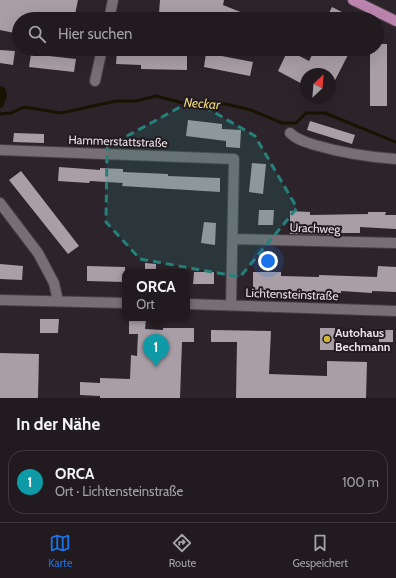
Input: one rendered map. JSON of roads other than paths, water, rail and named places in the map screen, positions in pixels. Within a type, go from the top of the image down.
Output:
[{"type":"main road","points":[[353,0],[368,6]]},
{"type":"main road","points":[[358,0],[379,12]]},
{"type":"main road","points":[[384,15],[396,21]]},
{"type":"street","points":[[110,12],[113,0]]},
{"type":"street","points":[[95,81],[100,56]]},
{"type":"street","points":[[290,133],[295,138],[329,149],[358,156],[396,159]]},
{"type":"street","name":"Hammerstattstraße","points":[[0,150],[234,159],[233,239]]},
{"type":"street","points":[[0,203],[38,253],[54,284],[58,301]]},
{"type":"street","points":[[231,305],[233,239]]},
{"type":"street","name":"Urachweg","points":[[233,239],[396,243]]},
{"type":"street","points":[[0,300],[122,303]]},
{"type":"street","name":"Lichtensteinstraße","points":[[190,304],[396,311]]},
{"type":"waterway","name":"Neckar","points":[[0,114],[11,113],[24,107],[61,113],[116,101],[136,101],[156,96],[187,104],[225,104],[251,110],[282,123],[296,123],[306,113],[325,113],[396,142]]},
{"type":"place","name":"Autohaus Bechmann","points":[[327,339]]},
{"type":"place","name":"ORCA","points":[[156,367]]}]
